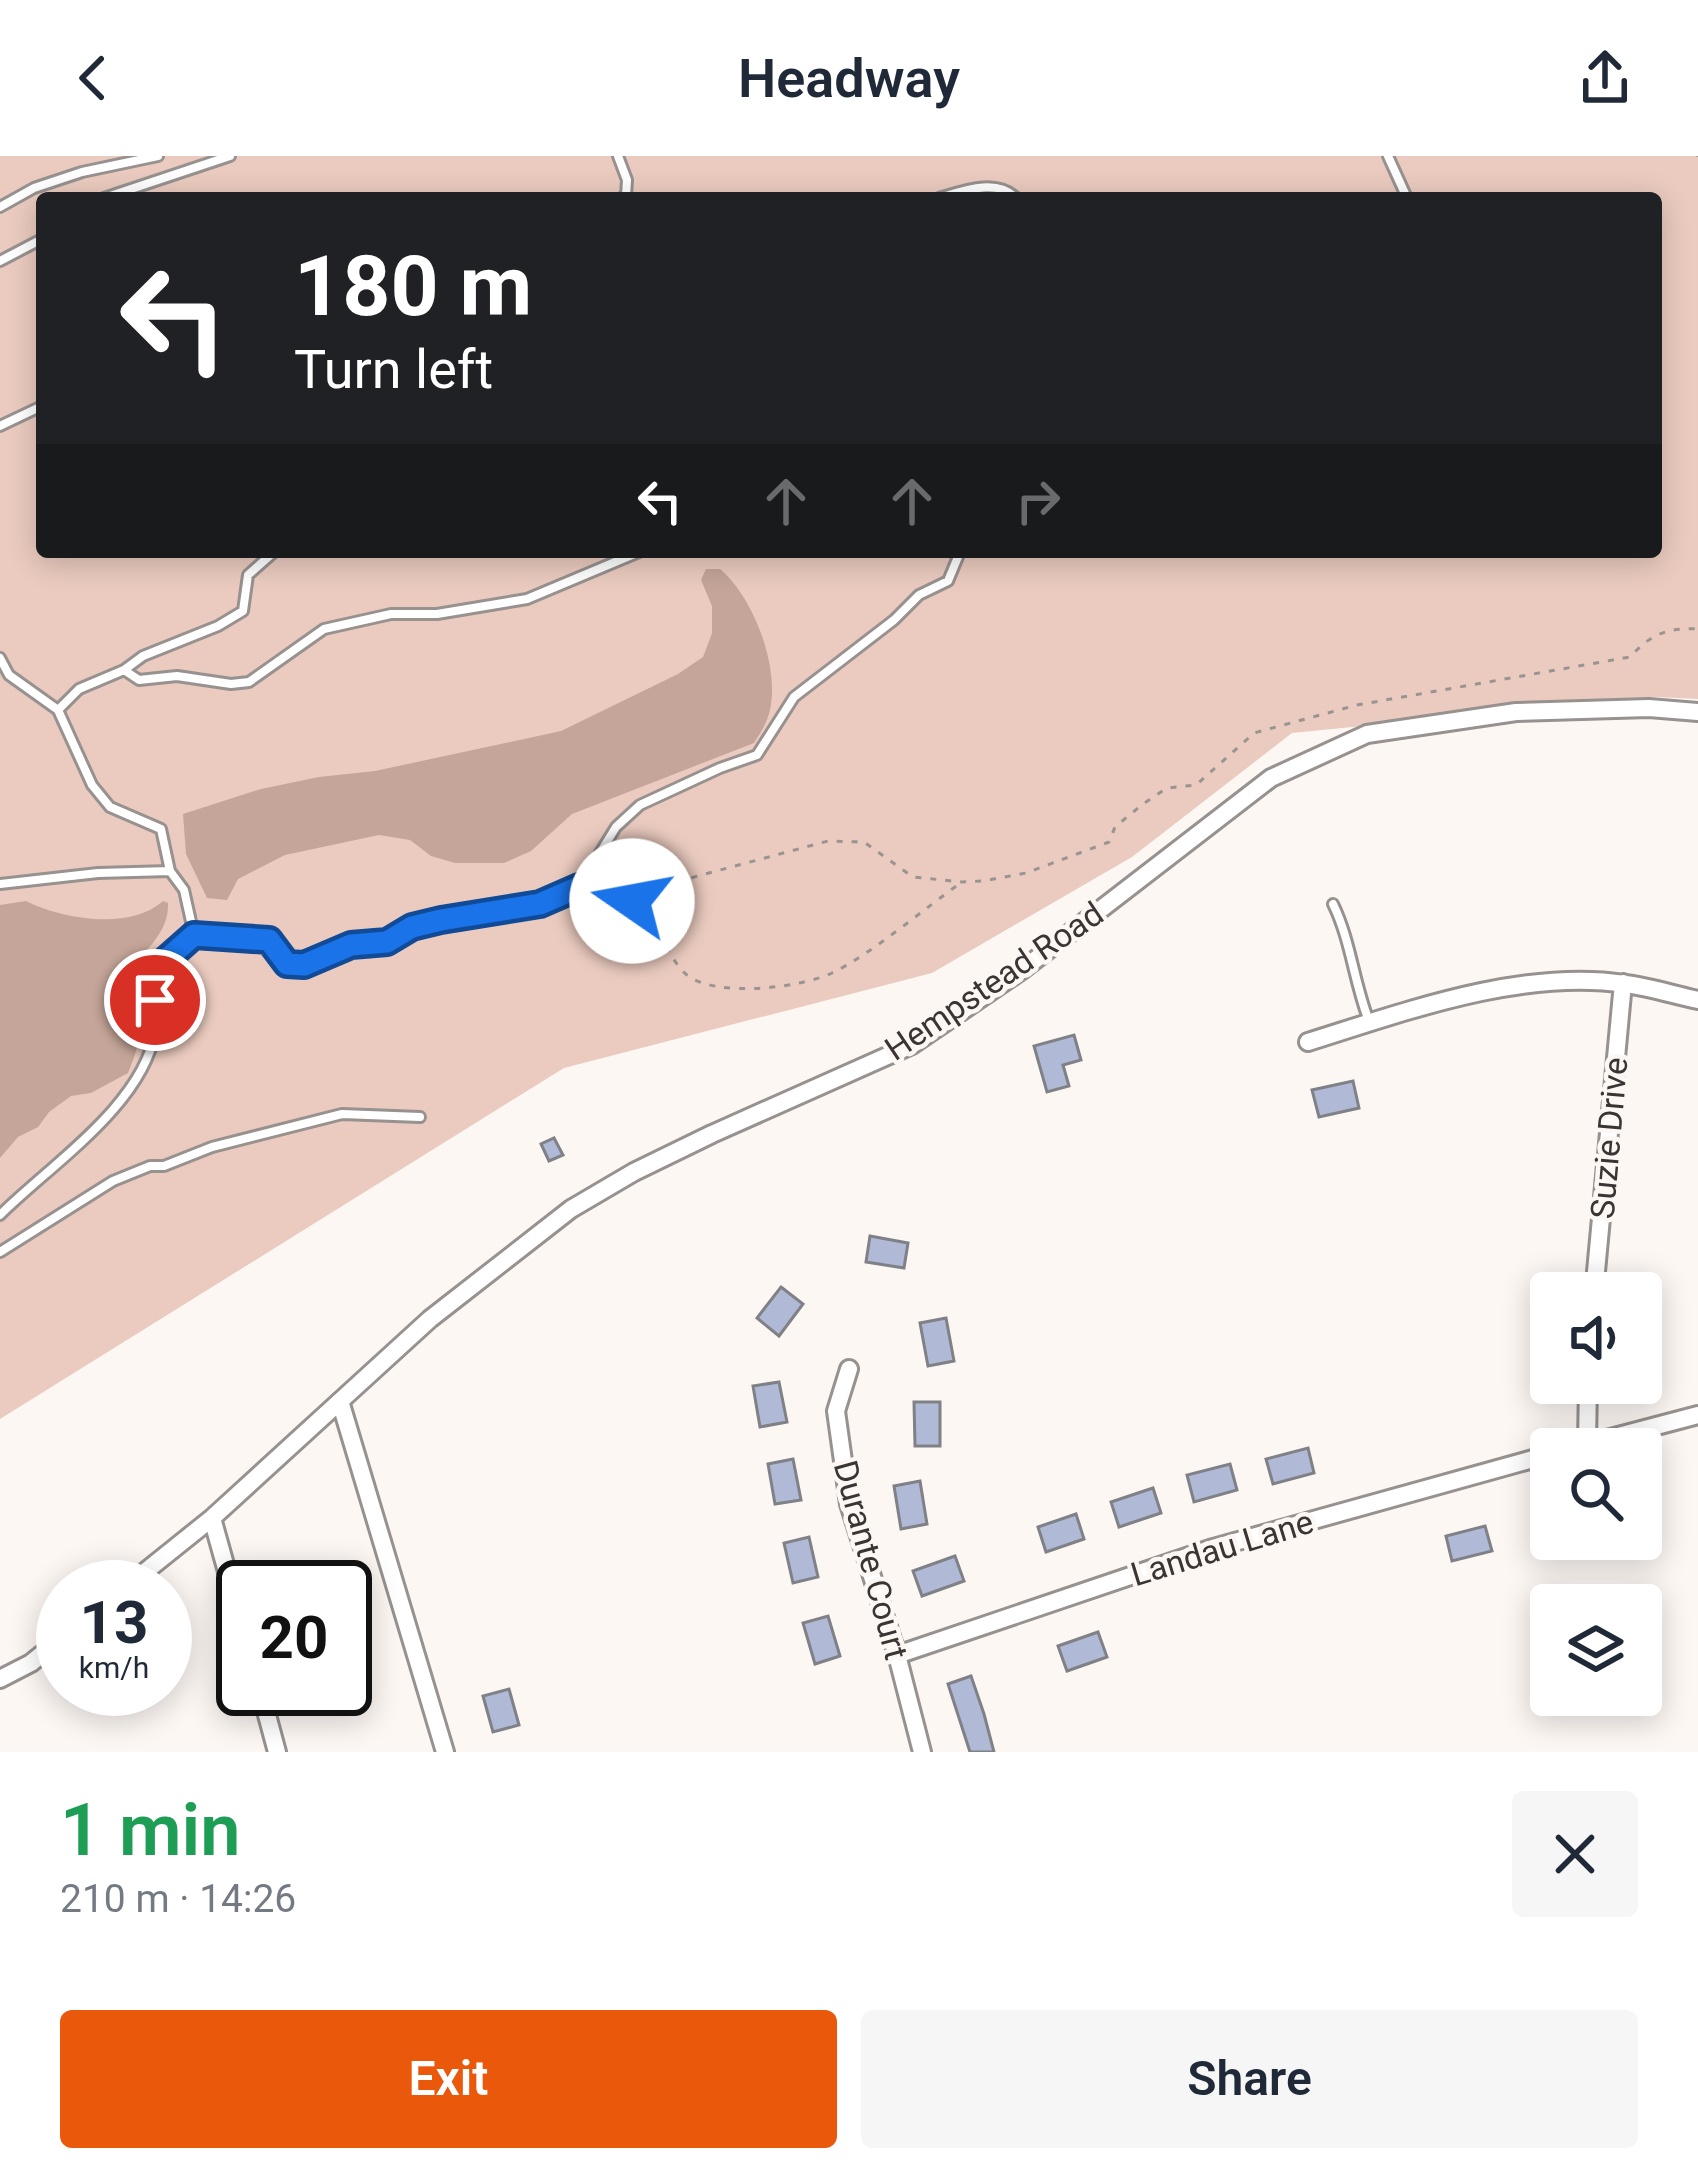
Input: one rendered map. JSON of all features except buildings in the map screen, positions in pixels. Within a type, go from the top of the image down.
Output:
[{"type":"street","name":"Hempstead Road","points":[[160,1560],[430,1319],[571,1209],[673,1153],[912,1045],[1022,970],[1271,778],[1367,734],[1389,730],[1516,712],[1649,708],[1698,712]]},
{"type":"street","points":[[1307,1042],[1444,1000],[1562,981],[1623,983],[1698,1000]]},
{"type":"street","name":"Suzie Drive","points":[[1596,1272],[1623,983]]},
{"type":"street","name":"Durante Court","points":[[849,1369],[836,1411],[849,1504],[922,1752]]},
{"type":"street","points":[[340,1401],[445,1752]]},
{"type":"street","points":[[1648,1428],[1698,1415]]},
{"type":"street","name":"Landau Lane","points":[[897,1655],[1213,1548],[1530,1460]]},
{"type":"street","points":[[212,1518],[224,1560]]},
{"type":"street","points":[[0,1679],[36,1659]]},
{"type":"street","points":[[267,1716],[277,1752]]},
{"type":"lane","points":[[0,207],[34,188],[82,172],[158,156]]},
{"type":"lane","points":[[122,192],[230,156]]},
{"type":"lane","points":[[618,156],[626,192]]},
{"type":"lane","points":[[1388,156],[1404,192]]},
{"type":"lane","points":[[969,192],[994,187],[1010,192]]},
{"type":"lane","points":[[0,261],[36,242]]},
{"type":"lane","points":[[0,426],[36,409]]},
{"type":"lane","points":[[58,710],[79,689],[244,611],[248,575],[267,558]]},
{"type":"lane","points":[[124,670],[139,680],[177,676],[249,682],[324,629],[392,614],[437,614],[527,598],[624,558]]},
{"type":"lane","points":[[0,1215],[98,1127],[142,1067],[154,1034],[159,966],[194,935],[269,940],[287,964],[304,965],[351,945],[387,942],[412,927],[540,904],[579,887],[616,827],[640,805],[757,755],[794,697],[920,595],[947,581],[957,558]]},
{"type":"lane","points":[[0,658],[8,675],[58,710],[92,785],[110,807],[161,829],[170,871],[184,890],[194,935]]},
{"type":"lane","points":[[0,884],[170,871]]},
{"type":"lane","points":[[579,887],[599,896],[660,903]]},
{"type":"lane","points":[[1333,904],[1342,923],[1354,985],[1370,1023]]},
{"type":"lane","points":[[0,1252],[113,1181],[150,1166],[164,1166],[212,1147],[342,1114],[420,1117]]},
{"type":"path","points":[[962,882],[830,974],[727,990],[683,972],[656,916],[660,903],[683,880],[828,841],[864,842],[913,877],[962,882],[1026,873],[1108,842],[1115,827],[1143,804],[1166,788],[1196,784],[1254,733],[1357,705],[1630,657],[1659,632],[1698,628]]},
{"type":"shaded area","points":[[0,156],[1698,156],[1698,699],[1655,697],[1292,733],[1132,857],[932,973],[564,1068],[0,1419]]},
{"type":"shaded area","points":[[706,569],[720,569],[744,598],[768,658],[772,699],[754,743],[572,814],[531,851],[504,863],[455,863],[431,856],[410,840],[379,835],[285,855],[238,879],[227,900],[207,898],[186,854],[183,814],[261,789],[375,771],[561,731],[703,657],[712,633],[712,606],[701,580]]},
{"type":"shaded area","points":[[26,901],[58,913],[96,919],[133,916],[163,901],[168,903],[168,912],[162,929],[135,964],[141,1019],[128,1073],[91,1093],[71,1096],[38,1127],[18,1137],[0,1158],[0,905]]},
{"type":"route","points":[[155,1000],[159,966],[194,935],[269,940],[287,964],[304,965],[351,945],[387,942],[412,927],[540,904],[579,887],[632,901]]}]
